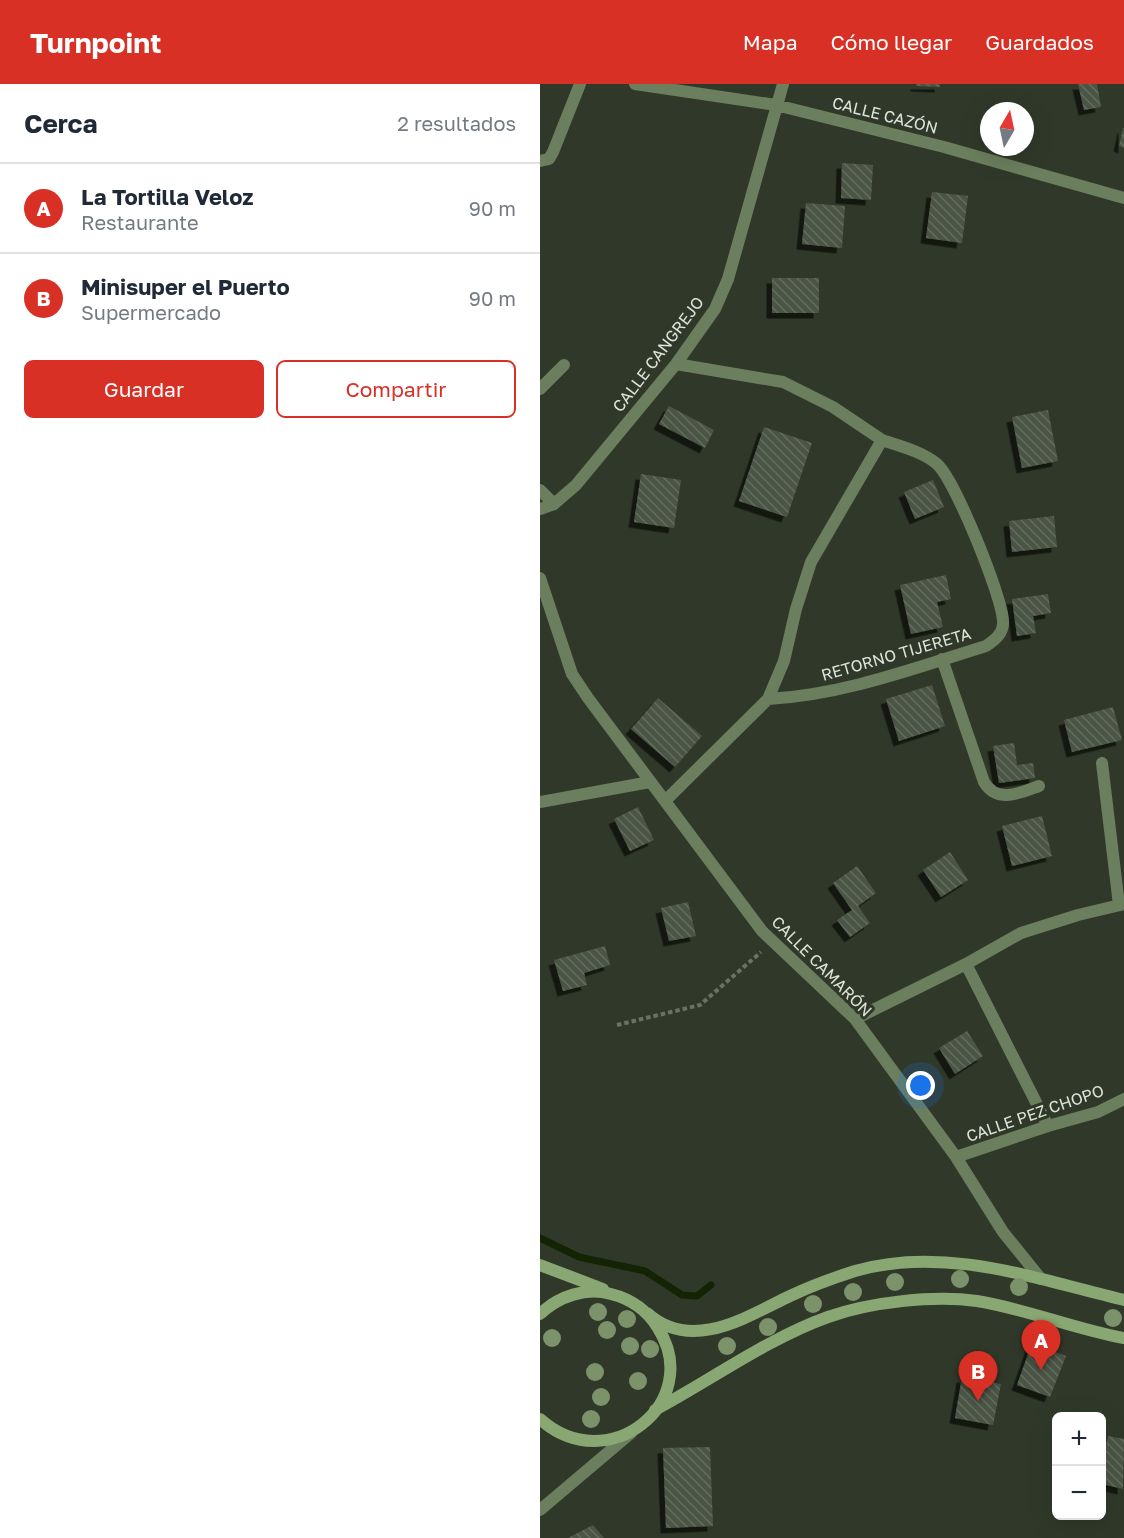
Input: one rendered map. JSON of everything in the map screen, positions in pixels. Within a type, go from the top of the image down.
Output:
[{"type":"street","points":[[540,161],[549,159],[554,152],[580,84]]},
{"type":"street","name":"CALLE CAZÓN","points":[[635,84],[776,105],[944,147],[1124,198]]},
{"type":"street","name":"CALLE CANGREJO","points":[[540,509],[554,504],[576,485],[676,363],[715,309],[728,279],[783,84]]},
{"type":"street","name":"RETORNO TIJERETA","points":[[676,363],[783,381],[832,407],[882,440],[936,463],[954,488],[980,548],[999,601],[1003,622],[1001,632],[986,646],[893,675],[811,695],[768,699]]},
{"type":"street","points":[[540,388],[564,365]]},
{"type":"street","points":[[665,801],[768,699],[784,661],[811,562],[882,440]]},
{"type":"street","points":[[540,490],[554,504]]},
{"type":"street","name":"CALLE CAMARÓN","points":[[540,579],[572,674],[588,698],[762,931],[855,1019],[956,1157],[1003,1232],[1041,1279]]},
{"type":"street","points":[[942,659],[984,782],[989,790],[999,796],[1011,795],[1039,786]]},
{"type":"street","points":[[855,1019],[966,964],[1021,933],[1121,904],[1102,763]]},
{"type":"street","points":[[540,802],[650,782]]},
{"type":"street","points":[[966,964],[1048,1126]]},
{"type":"street","name":"CALLE PEZ CHOPO","points":[[956,1157],[1098,1112],[1124,1098]]},
{"type":"street","points":[[540,1264],[621,1296],[660,1324],[688,1331],[712,1329],[737,1322],[824,1281],[886,1263],[920,1261],[953,1263],[1041,1279],[1124,1300]]},
{"type":"street","points":[[540,1314],[551,1305],[573,1294],[597,1292],[621,1296]]},
{"type":"street","points":[[540,1510],[635,1430],[655,1410],[747,1357],[820,1321],[857,1310],[916,1299],[976,1301],[1008,1307],[1124,1338]]},
{"type":"street","points":[[647,1313],[665,1342],[669,1364],[667,1386],[655,1410]]},
{"type":"street","points":[[540,1419],[563,1435],[592,1442],[621,1437],[635,1430]]},
{"type":"path","points":[[617,1025],[700,1005],[773,942]]},
{"type":"building","points":[[916,84],[940,84],[940,87],[916,86]]},
{"type":"building","points":[[1078,84],[1097,84],[1101,107],[1084,110]]},
{"type":"building","points":[[1124,128],[1124,148],[1119,146]]},
{"type":"building","points":[[842,163],[873,165],[871,200],[841,198]]},
{"type":"building","points":[[932,192],[968,196],[962,243],[926,238]]},
{"type":"building","points":[[806,203],[845,206],[842,248],[802,244]]},
{"type":"building","points":[[772,278],[819,278],[819,313],[772,313]]},
{"type":"building","points":[[669,406],[714,430],[705,448],[659,424]]},
{"type":"building","points":[[1048,410],[1058,461],[1022,468],[1012,417]]},
{"type":"building","points":[[764,427],[812,443],[787,517],[739,501]]},
{"type":"building","points":[[641,474],[681,480],[674,528],[634,522]]},
{"type":"building","points":[[933,480],[944,507],[915,519],[904,492]]},
{"type":"building","points":[[1054,516],[1057,547],[1012,552],[1009,521]]},
{"type":"building","points":[[946,575],[951,599],[937,602],[943,627],[911,634],[900,585]]},
{"type":"building","points":[[1048,594],[1051,613],[1033,616],[1036,633],[1017,636],[1012,599]]},
{"type":"building","points":[[932,685],[945,726],[899,741],[886,699]]},
{"type":"building","points":[[658,698],[702,736],[675,767],[631,729]]},
{"type":"building","points":[[1113,707],[1122,740],[1072,752],[1064,720]]},
{"type":"building","points":[[1014,743],[1017,765],[1033,763],[1035,778],[999,783],[993,746]]},
{"type":"building","points":[[638,807],[654,840],[630,851],[614,819]]},
{"type":"building","points":[[1042,816],[1052,856],[1012,866],[1002,826]]},
{"type":"building","points":[[950,852],[968,880],[941,897],[923,870]]},
{"type":"building","points":[[857,866],[876,893],[858,906],[870,923],[850,937],[837,920],[852,910],[833,883]]},
{"type":"building","points":[[688,902],[696,936],[669,941],[661,908]]},
{"type":"building","points":[[605,946],[610,965],[584,973],[587,985],[563,991],[554,960]]},
{"type":"building","points":[[967,1031],[983,1056],[955,1074],[939,1048]]},
{"type":"building","points":[[1032,1343],[1066,1356],[1050,1397],[1017,1385]]},
{"type":"building","points":[[962,1377],[1001,1384],[993,1425],[955,1418]]},
{"type":"building","points":[[1108,1436],[1124,1439],[1123,1489],[1106,1485]]},
{"type":"building","points":[[710,1447],[713,1526],[666,1528],[663,1448]]},
{"type":"building","points":[[593,1525],[604,1538],[568,1538]]},
{"type":"waterway","points":[[540,1238],[579,1257],[645,1271],[682,1295],[697,1296],[711,1285]]},
{"type":"place","name":"La Tortilla Veloz","points":[[1041,1370]]},
{"type":"place","name":"Minisuper el Puerto","points":[[978,1401]]}]
